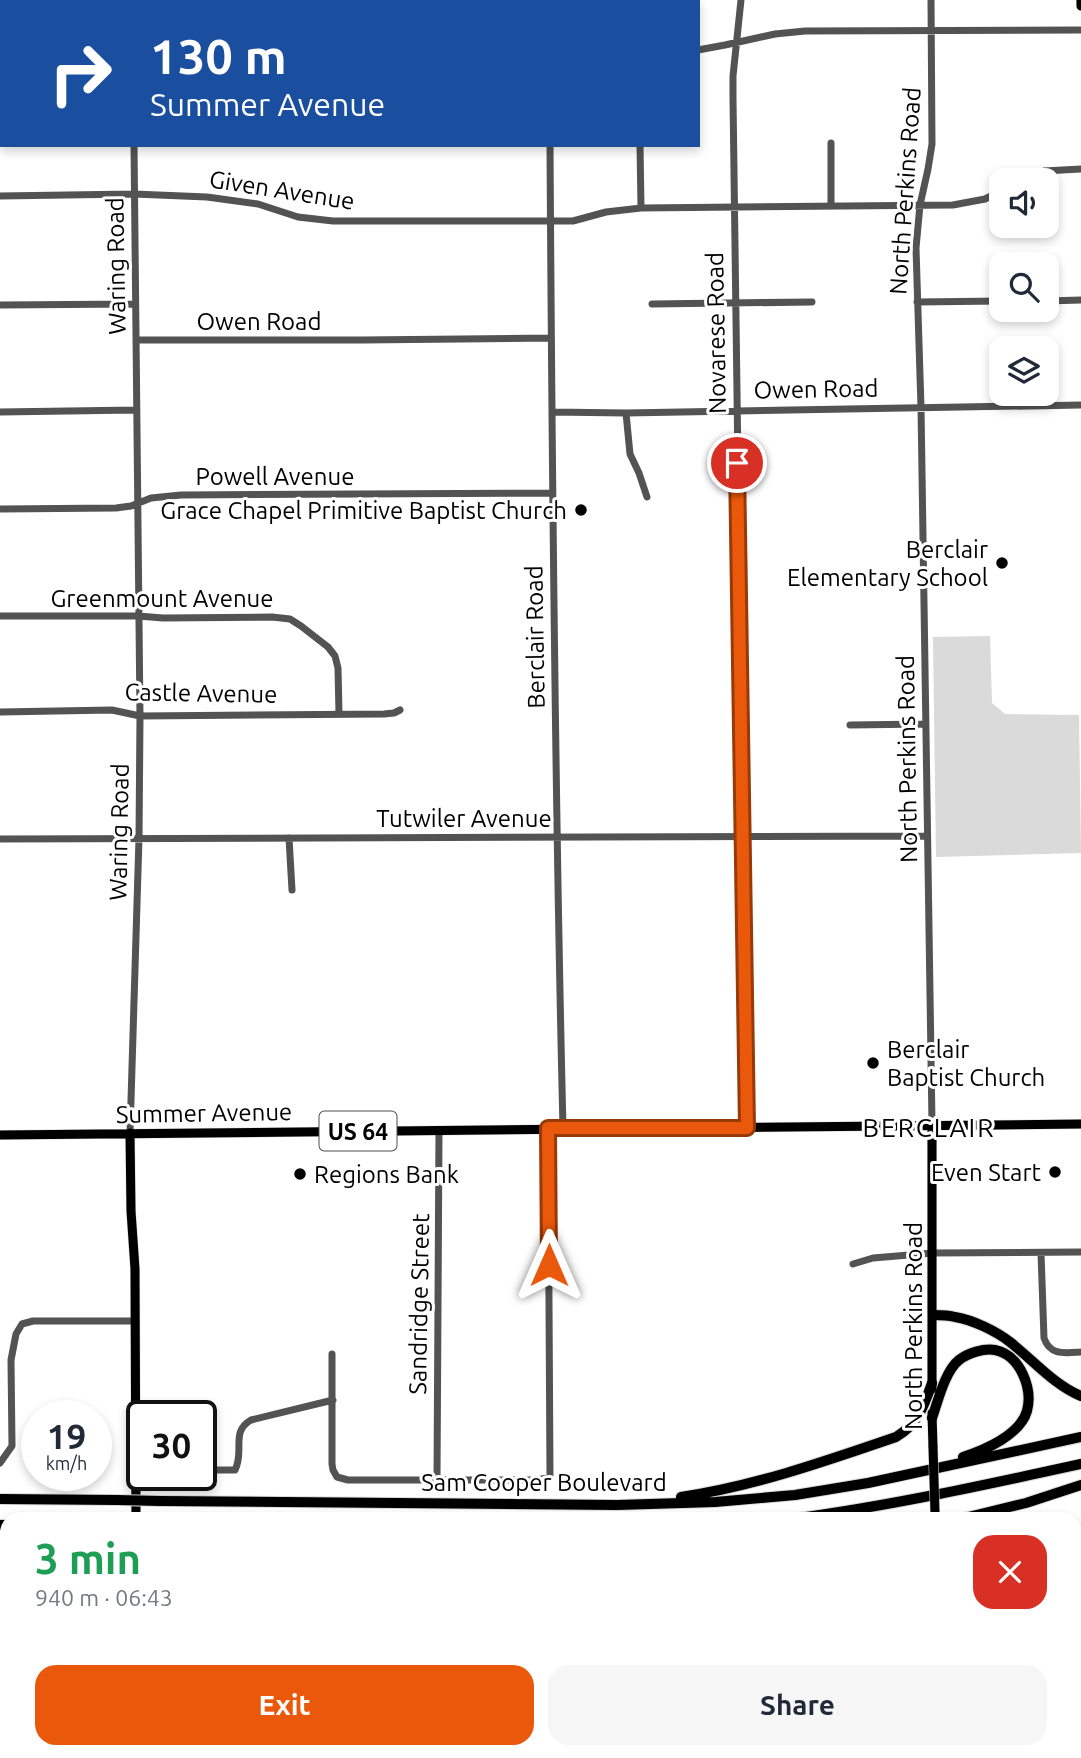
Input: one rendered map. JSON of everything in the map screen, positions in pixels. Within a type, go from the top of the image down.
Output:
[{"type":"highway","points":[[933,1315],[956,1317],[980,1325],[1007,1340],[1047,1374],[1081,1396]]},
{"type":"highway","points":[[923,1471],[975,1453],[1002,1439],[1017,1427],[1027,1411],[1028,1392],[1023,1371],[1010,1357],[995,1350],[974,1352],[966,1356],[957,1361],[944,1382],[932,1418]]},
{"type":"highway","points":[[628,1504],[715,1492],[760,1481],[896,1437],[910,1429],[924,1405],[932,1383]]},
{"type":"highway","name":"Sam Cooper Boulevard","points":[[0,1499],[628,1504],[715,1502],[795,1495],[1081,1437]]},
{"type":"highway","points":[[844,1512],[919,1499],[1081,1464]]},
{"type":"highway","points":[[989,1512],[1081,1485]]},
{"type":"main road","points":[[1081,0],[1081,6]]},
{"type":"main road","name":"North Perkins Road","points":[[932,1124],[932,1418],[935,1512]]},
{"type":"main road","name":"Summer Avenue","points":[[0,1135],[1081,1124]]},
{"type":"main road","name":"Waring Road","points":[[130,1133],[137,1400]]},
{"type":"main road","name":"Waring Road","points":[[136,1512],[138,1491]]},
{"type":"street","name":"Novarese Road","points":[[741,0],[733,76],[733,207],[747,1128]]},
{"type":"street","name":"North Perkins Road","points":[[931,0],[932,144],[920,205],[916,248],[932,1124]]},
{"type":"street","points":[[700,50],[775,33],[805,31],[1081,30]]},
{"type":"street","points":[[831,143],[831,206]]},
{"type":"street","name":"Waring Road","points":[[130,1133],[140,716],[134,147]]},
{"type":"street","name":"Berclair Road","points":[[550,147],[556,837],[563,1128]]},
{"type":"street","points":[[640,147],[641,208]]},
{"type":"street","points":[[1059,170],[1081,169]]},
{"type":"street","name":"Given Avenue","points":[[0,196],[134,194],[207,197],[258,204],[298,217],[333,222],[573,221],[624,208],[953,205],[989,197]]},
{"type":"street","points":[[1059,300],[1081,300]]},
{"type":"street","points":[[917,302],[989,301]]},
{"type":"street","points":[[652,304],[812,302]]},
{"type":"street","points":[[0,305],[135,304]]},
{"type":"street","name":"Owen Road","points":[[136,340],[551,338]]},
{"type":"street","name":"Owen Road","points":[[552,412],[1081,405]]},
{"type":"street","points":[[0,412],[136,410]]},
{"type":"street","points":[[626,413],[630,454],[647,497]]},
{"type":"street","name":"Powell Avenue","points":[[0,509],[123,508],[151,498],[181,495],[552,493]]},
{"type":"street","name":"Greenmount Avenue","points":[[0,616],[138,615],[163,618],[290,619],[328,647],[335,656],[338,668],[339,715]]},
{"type":"street","name":"Castle Avenue","points":[[0,712],[112,710],[140,716],[389,714],[400,710]]},
{"type":"street","points":[[850,725],[926,724]]},
{"type":"street","name":"Tutwiler Avenue","points":[[0,839],[927,836]]},
{"type":"street","points":[[289,838],[292,890]]},
{"type":"street","points":[[332,1354],[333,1470],[337,1477],[348,1480],[538,1480],[550,1477],[548,1128]]},
{"type":"street","name":"Sandridge Street","points":[[436,1479],[439,1130]]},
{"type":"street","points":[[853,1264],[873,1258],[933,1253],[1081,1252]]},
{"type":"street","points":[[1041,1253],[1044,1338],[1047,1346],[1059,1352],[1081,1352]]},
{"type":"street","points":[[1,1463],[12,1446],[11,1360],[16,1334],[22,1324],[33,1321],[135,1321]]},
{"type":"street","points":[[0,1360],[11,1360]]},
{"type":"street","points":[[217,1470],[235,1470],[238,1463],[239,1433],[243,1425],[251,1420],[332,1400]]},
{"type":"shaded area","points":[[990,636],[992,703],[1005,714],[1079,715],[1081,853],[936,857],[933,637]]},
{"type":"place","name":"Grace Chapel Primitive Baptist Church","points":[[581,510]]},
{"type":"place","name":"Berclair Elementary School","points":[[1002,563]]},
{"type":"place","name":"Berclair Baptist Church","points":[[873,1063]]},
{"type":"place","name":"Even Start","points":[[1055,1172]]},
{"type":"place","name":"Regions Bank","points":[[300,1174]]},
{"type":"district","name":"BERCLAIR","points":[[929,1127]]},
{"type":"route","points":[[549,1265],[548,1128],[747,1128],[737,463]]}]
